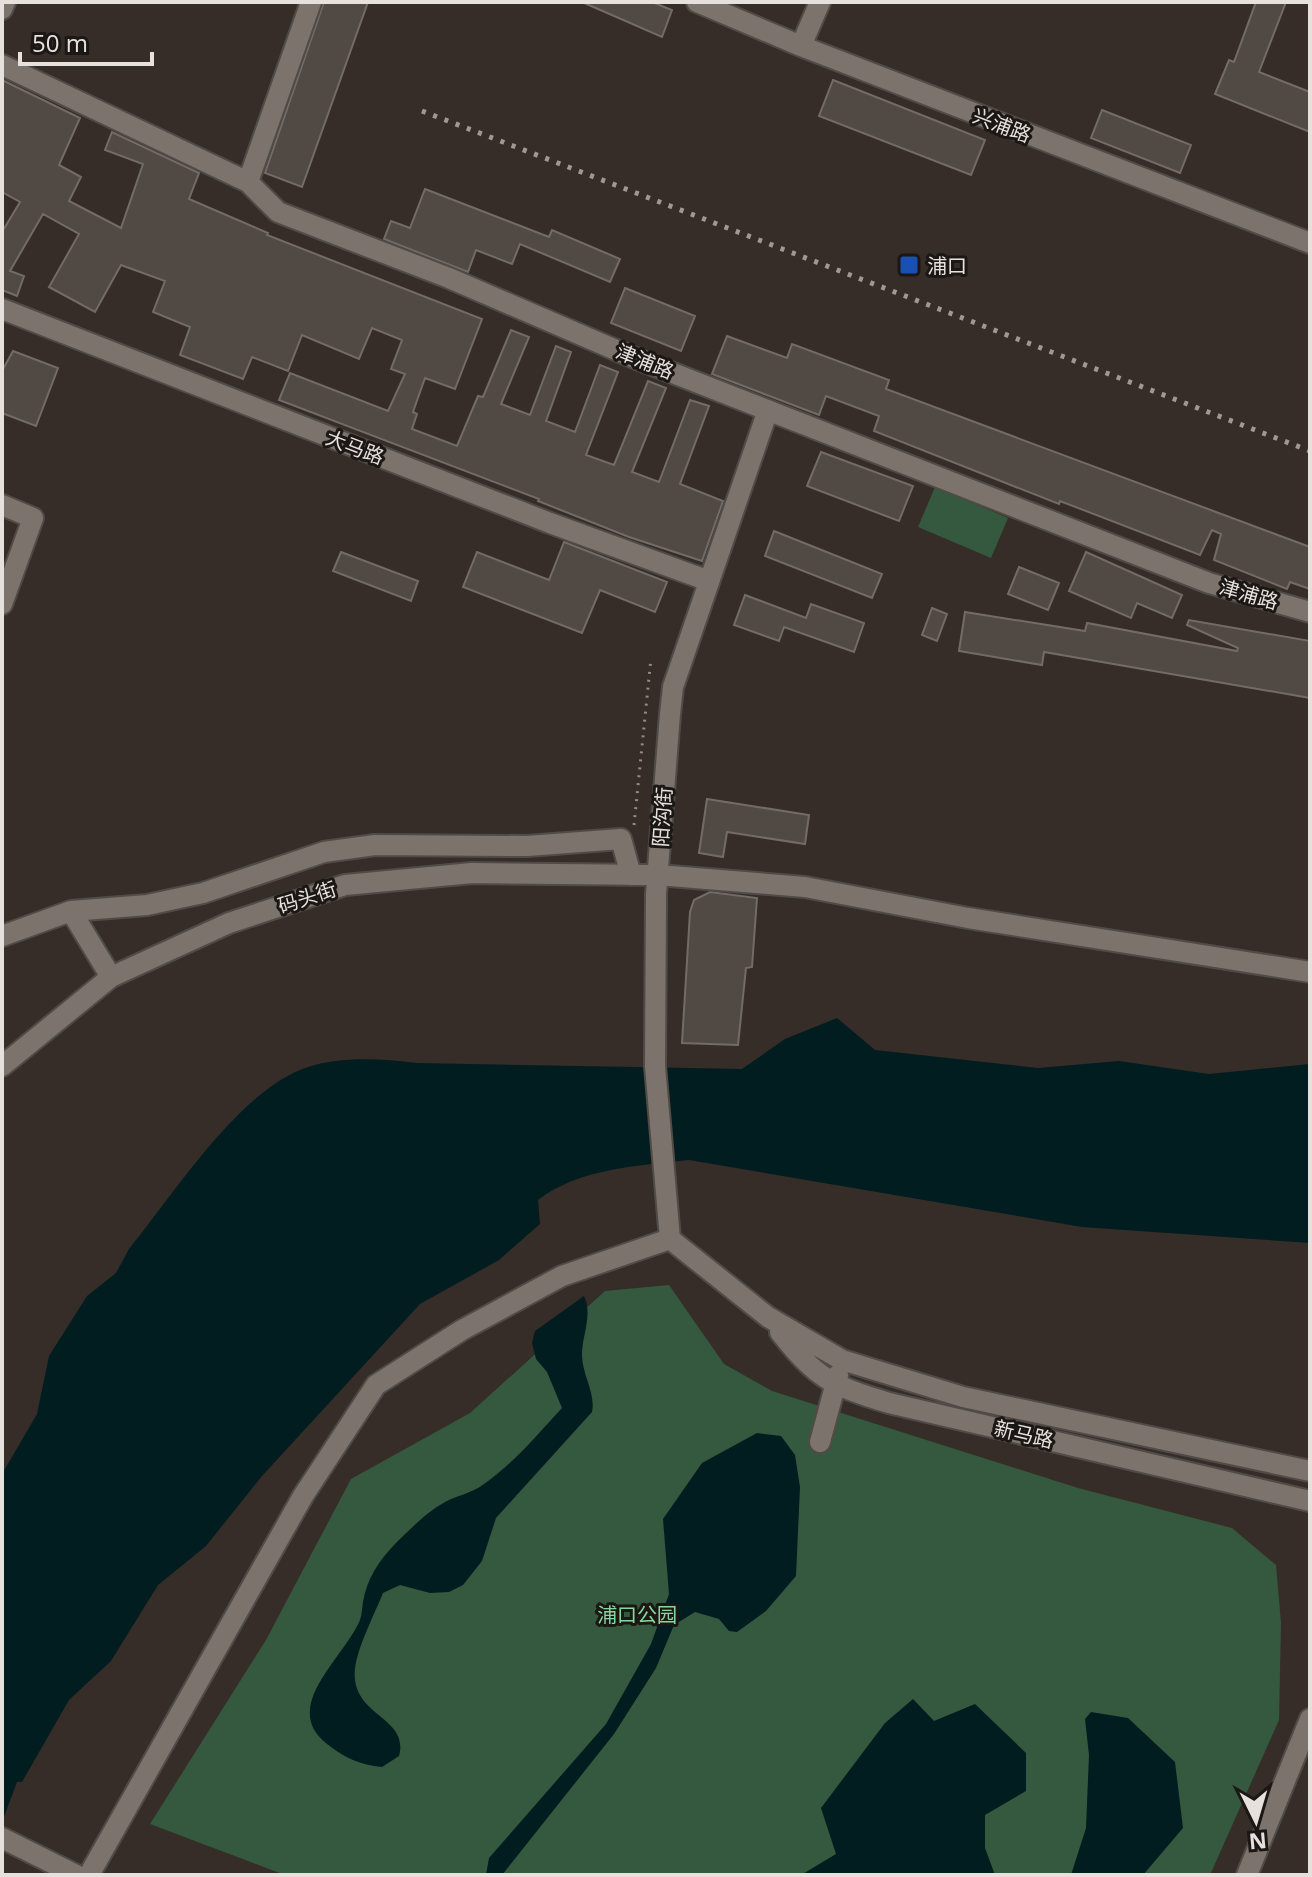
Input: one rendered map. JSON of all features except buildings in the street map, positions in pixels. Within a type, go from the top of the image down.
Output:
[{"type":"street","points":[[2,9],[5,2]]},
{"type":"street","points":[[248,182],[311,2]]},
{"type":"street","name":"兴浦路","points":[[697,2],[801,46],[1310,243]]},
{"type":"street","points":[[801,46],[820,2]]},
{"type":"street","name":"津浦路","points":[[2,65],[248,182],[278,212],[449,278],[632,357],[1209,583],[1310,612]]},
{"type":"street","name":"大马路","points":[[2,309],[550,523],[709,581]]},
{"type":"street","name":"阳沟街","points":[[670,1239],[655,1066],[658,875],[673,687],[768,410]]},
{"type":"street","points":[[2,505],[33,518],[2,604]]},
{"type":"street","points":[[2,936],[71,911],[147,905],[189,896],[324,852],[375,845],[527,846],[621,839],[631,875]]},
{"type":"street","name":"码头街","points":[[2,1066],[111,977],[229,923],[345,885],[472,873],[658,875],[805,887],[968,918],[1310,972]]},
{"type":"street","points":[[71,911],[111,977]]},
{"type":"street","points":[[89,1875],[303,1496],[376,1385],[462,1330],[562,1276],[670,1239]]},
{"type":"street","name":"新马路","points":[[670,1239],[768,1317],[842,1360],[963,1397],[1310,1471]]},
{"type":"street","name":"新马路","points":[[768,1317],[809,1369],[835,1386],[889,1403],[1310,1501]]},
{"type":"street","points":[[820,1442],[842,1360]]},
{"type":"street","points":[[1247,1875],[1310,1719]]},
{"type":"street","points":[[2,1838],[76,1875]]},
{"type":"path","points":[[634,832],[651,658]]},
{"type":"green space","points":[[935,487],[1008,518],[991,558],[918,527]]},
{"type":"green space","name":"浦口公园","points":[[669,1285],[724,1364],[772,1391],[1078,1488],[1232,1528],[1276,1565],[1281,1623],[1279,1720],[1210,1875],[285,1875],[150,1824],[266,1640],[351,1479],[470,1413],[605,1291]]},
{"type":"water","points":[[837,1018],[875,1050],[1038,1068],[1119,1061],[1209,1074],[1310,1064],[1310,1243],[1082,1227],[689,1160],[610,1170],[572,1181],[538,1200],[540,1224],[499,1260],[420,1304],[262,1476],[206,1546],[158,1585],[111,1661],[69,1700],[22,1782],[17,1782],[2,1822],[2,1474],[37,1414],[49,1356],[87,1296],[116,1273],[129,1249],[187,1173],[234,1120],[283,1079],[308,1067],[335,1061],[742,1069],[785,1039]]},
{"type":"water","points":[[584,1296],[587,1318],[582,1355],[592,1398],[592,1412],[496,1518],[482,1561],[463,1585],[449,1592],[430,1593],[400,1585],[383,1593],[359,1651],[355,1669],[356,1685],[361,1697],[396,1732],[400,1743],[399,1756],[382,1767],[347,1757],[327,1744],[314,1730],[310,1714],[312,1698],[360,1620],[367,1586],[374,1571],[394,1545],[422,1518],[495,1476],[562,1408],[547,1372],[536,1359],[532,1343],[535,1331]]},
{"type":"water","points":[[757,1433],[781,1436],[795,1455],[800,1487],[796,1576],[766,1611],[737,1632],[729,1631],[719,1619],[695,1612],[674,1625],[656,1668],[614,1734],[502,1875],[486,1875],[489,1858],[606,1724],[651,1644],[669,1594],[663,1519],[702,1463]]},
{"type":"water","points":[[913,1699],[934,1721],[975,1704],[1026,1753],[1026,1791],[985,1815],[985,1848],[995,1875],[801,1875],[836,1854],[821,1808],[885,1723]]},
{"type":"water","points":[[1091,1712],[1128,1718],[1175,1762],[1183,1828],[1143,1875],[1071,1875],[1086,1828],[1089,1755],[1085,1719]]},
{"type":"railway","points":[[422,111],[1310,451]]},
{"type":"place","name":"浦口","points":[[909,265]]}]
